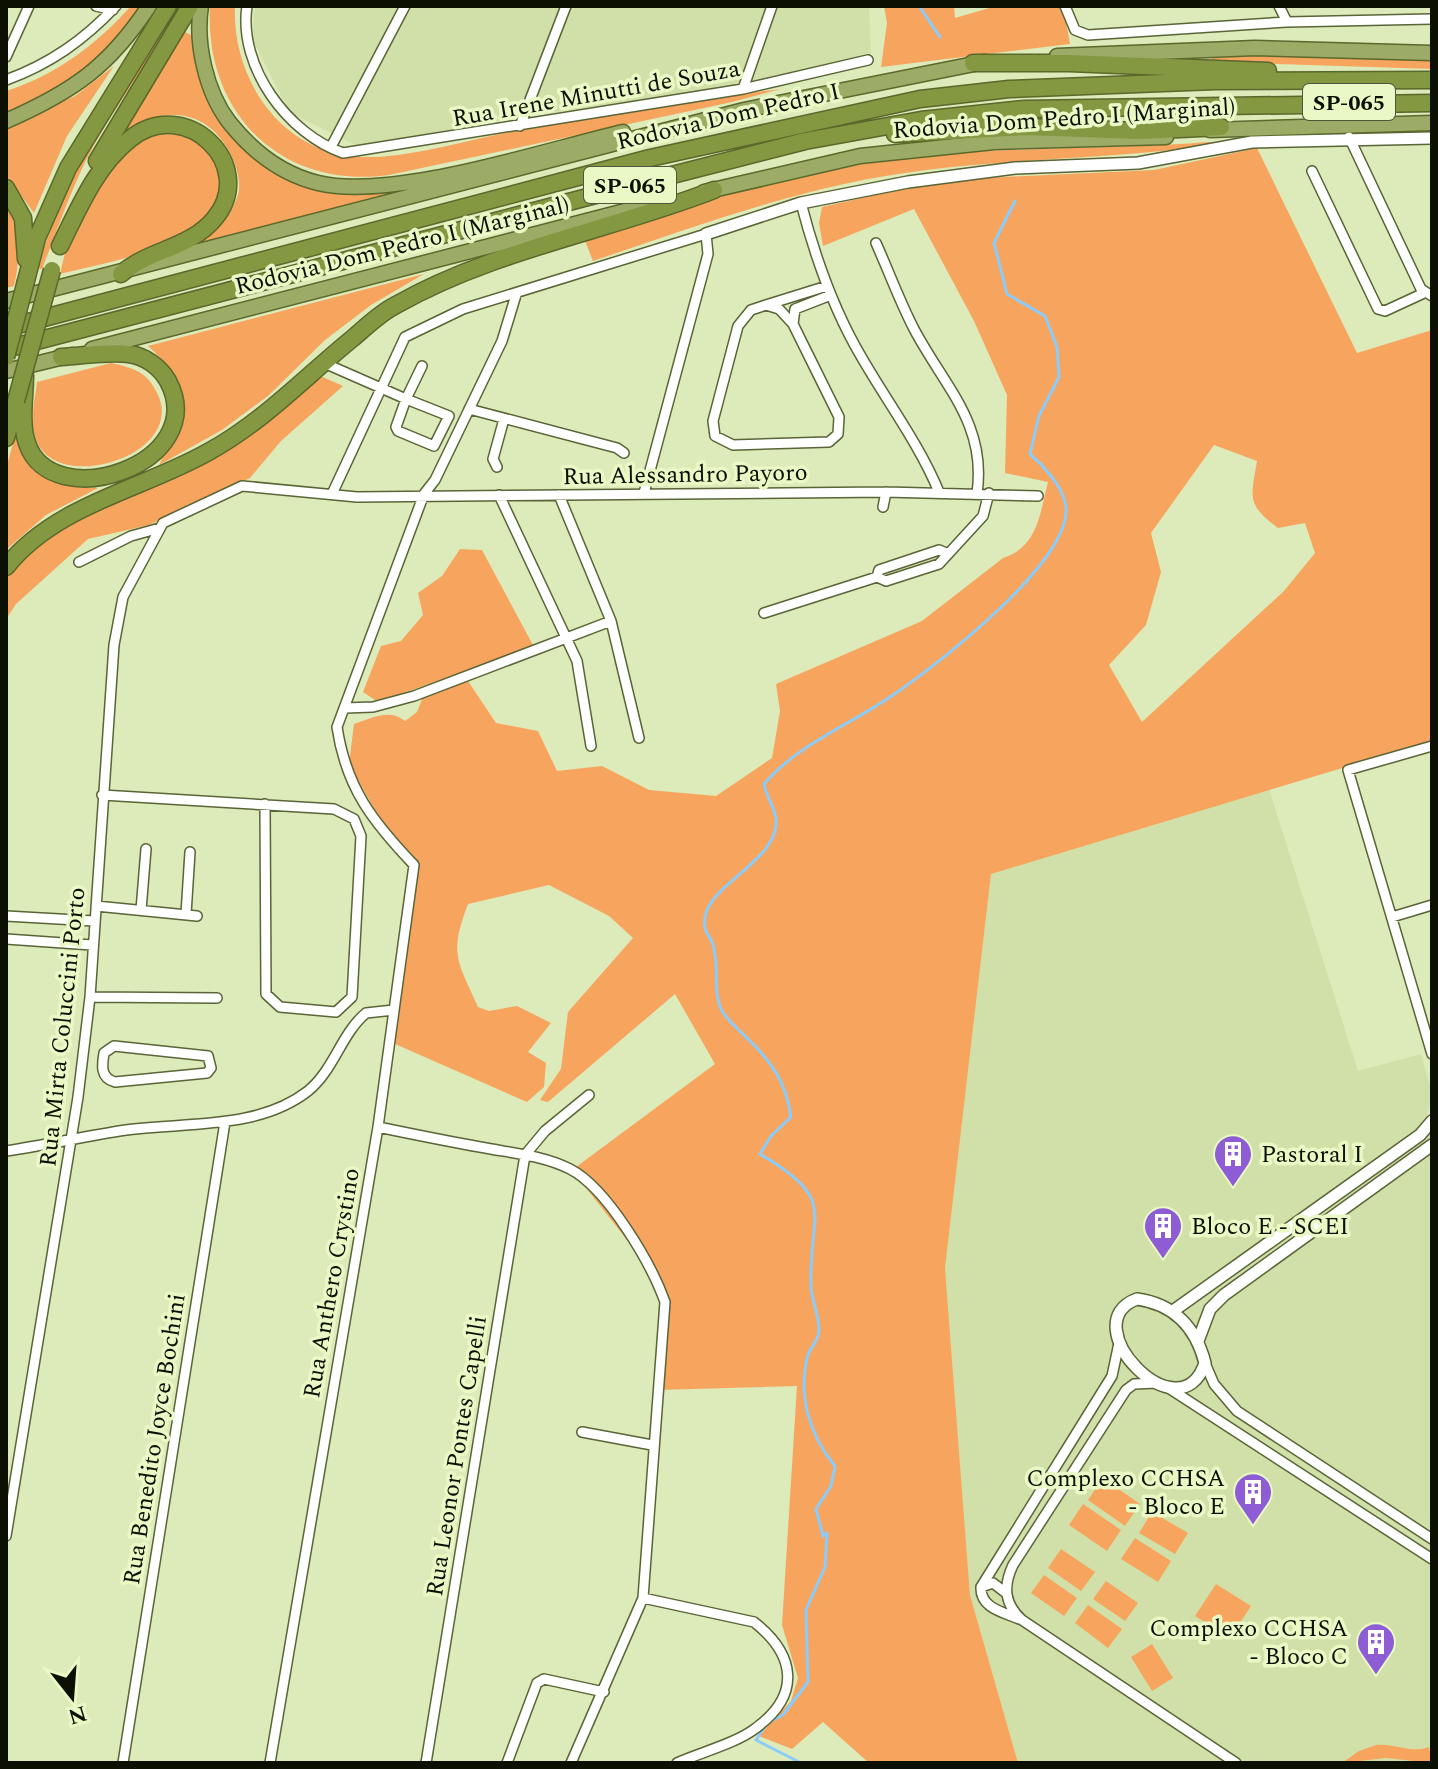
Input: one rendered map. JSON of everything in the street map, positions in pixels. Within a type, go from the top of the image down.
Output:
[{"type":"highway","points":[[6,121],[59,97],[87,78],[112,56],[149,6]]},
{"type":"highway","points":[[6,357],[37,238],[68,168],[168,6]]},
{"type":"highway","points":[[6,438],[52,270],[85,182],[190,6]]},
{"type":"highway","points":[[201,6],[200,39],[205,68],[223,114],[259,155],[318,183],[347,187],[406,182],[657,125],[973,63],[1255,48],[1432,53]]},
{"type":"highway","points":[[973,63],[1249,69],[1361,79]]},
{"type":"highway","name":"Rodovia Dom Pedro I","points":[[6,328],[650,158],[858,110],[1009,89],[1361,79],[1432,80]]},
{"type":"highway","name":"Rodovia Dom Pedro I","points":[[6,349],[805,141],[921,120],[1024,109],[1432,103]]},
{"type":"highway","name":"Rodovia Dom Pedro I (Marginal)","points":[[6,301],[121,274],[744,110]]},
{"type":"highway","points":[[60,246],[94,181],[112,156],[130,139],[155,126],[169,123],[196,130],[218,152],[224,167],[227,187],[223,207],[207,227],[191,239],[131,264],[121,274]]},
{"type":"highway","name":"Rodovia Dom Pedro I (Marginal)","points":[[6,371],[714,190],[860,156],[1022,140],[1145,139],[1221,127],[1432,123]]},
{"type":"highway","points":[[805,141],[1026,127],[1139,131],[1221,127]]},
{"type":"highway","points":[[6,188],[23,218],[26,281]]},
{"type":"highway","points":[[6,567],[56,524],[183,465],[250,426],[392,307],[442,280],[488,262],[650,215],[714,190]]},
{"type":"highway","points":[[25,370],[27,442],[32,453],[54,472],[69,478],[102,477],[135,466],[159,450],[174,424],[176,410],[174,395],[158,368],[130,354],[61,357]]},
{"type":"street","points":[[6,57],[29,6]]},
{"type":"street","points":[[96,6],[115,8]]},
{"type":"street","points":[[247,6],[247,36],[260,78],[280,107],[299,127],[321,144],[331,147],[405,6]]},
{"type":"street","points":[[520,126],[566,6]]},
{"type":"street","points":[[743,89],[772,6]]},
{"type":"street","points":[[1065,6],[1075,30],[1088,35],[1287,22],[1432,19]]},
{"type":"street","points":[[1279,6],[1287,22]]},
{"type":"street","points":[[6,80],[38,69],[75,44],[115,8]]},
{"type":"street","name":"Rua Irene Minutti de Souza","points":[[331,147],[343,153],[369,152],[743,89],[868,60]]},
{"type":"street","points":[[332,494],[401,342],[411,333],[463,309],[516,295],[801,203],[908,182],[1000,170],[1138,163],[1252,142],[1349,137],[1432,138]]},
{"type":"street","points":[[1312,171],[1378,309],[1385,311],[1428,295],[1349,137]]},
{"type":"street","points":[[801,203],[829,290],[860,355],[920,450],[939,492]]},
{"type":"street","points":[[644,493],[708,254],[706,234]]},
{"type":"street","points":[[876,243],[912,325],[974,433],[980,454],[977,493]]},
{"type":"street","points":[[766,305],[779,309],[793,324],[839,417],[838,434],[823,443],[733,445],[715,436],[713,421],[738,326],[751,310],[766,305],[829,290]]},
{"type":"street","points":[[793,324],[795,309],[829,290]]},
{"type":"street","points":[[516,295],[502,341],[435,480],[424,494],[345,708],[373,707],[414,696],[611,621]]},
{"type":"street","points":[[324,363],[406,399],[449,416],[434,446],[398,431],[396,427],[406,399],[422,366]]},
{"type":"street","points":[[469,409],[617,448],[624,453]]},
{"type":"street","points":[[497,467],[493,459],[504,419]]},
{"type":"street","name":"Rua Alessandro Payoro","points":[[79,562],[131,536],[160,528],[173,516],[242,486],[332,494],[939,492],[1038,496]]},
{"type":"street","points":[[883,507],[886,492]]},
{"type":"street","points":[[764,613],[877,577],[879,570],[939,550],[946,553],[983,516],[989,493]]},
{"type":"street","points":[[499,495],[577,661],[591,746]]},
{"type":"street","points":[[559,495],[611,621],[639,738]]},
{"type":"street","name":"Rua Mirta Coluccini Porto","points":[[6,1536],[71,1140],[90,997],[114,645],[123,597],[160,528]]},
{"type":"street","name":"Rua Anthero Crystino","points":[[270,1763],[378,1127],[414,865],[374,823],[342,763],[337,727],[345,708]]},
{"type":"street","points":[[1432,746],[1348,770],[1432,1054]]},
{"type":"street","points":[[102,795],[265,804],[334,809],[354,819],[361,836],[352,997],[336,1012],[280,1007],[266,994],[265,804]]},
{"type":"street","points":[[141,910],[146,849]]},
{"type":"street","points":[[186,914],[190,852]]},
{"type":"street","points":[[1392,917],[1432,905]]},
{"type":"street","points":[[96,906],[197,916]]},
{"type":"street","points":[[6,916],[94,921]]},
{"type":"street","points":[[6,939],[92,945]]},
{"type":"street","points":[[90,997],[217,998]]},
{"type":"street","points":[[6,1151],[153,1127],[225,1122],[272,1110],[298,1097],[324,1076],[362,1017],[373,1011],[394,1010]]},
{"type":"street","points":[[114,1046],[183,1053],[208,1056],[212,1062],[207,1073],[115,1082],[106,1078],[102,1069],[104,1053],[114,1046]]},
{"type":"street","points":[[181,1075],[183,1053]]},
{"type":"street","points":[[81,1067],[102,1069]]},
{"type":"street","points":[[525,1155],[545,1131],[589,1095]]},
{"type":"street","points":[[1173,1311],[1420,1135],[1432,1121]]},
{"type":"street","name":"Rua Benedito Joyce Bochini","points":[[123,1763],[225,1122]]},
{"type":"street","points":[[378,1127],[525,1155],[572,1170],[597,1193],[656,1277],[665,1302],[643,1598],[571,1763]]},
{"type":"street","points":[[1198,1341],[1210,1309],[1224,1295],[1432,1145]]},
{"type":"street","name":"Rua Leonor Pontes Capelli","points":[[426,1763],[525,1155]]},
{"type":"street","points":[[1432,1539],[1237,1411],[1214,1384],[1198,1341],[1173,1311],[1149,1301],[1127,1303],[1115,1322],[1119,1343],[1134,1366],[1432,1559]]},
{"type":"street","points":[[1022,1620],[990,1607],[983,1600],[981,1587],[1112,1376],[1119,1343]]},
{"type":"street","points":[[1205,1363],[1197,1381],[1187,1387],[1134,1384],[1126,1390],[1013,1565],[1006,1583],[1006,1593],[1014,1613],[1022,1620],[1236,1763]]},
{"type":"street","points":[[582,1432],[652,1445]]},
{"type":"street","points":[[981,1587],[993,1583],[1006,1593]]},
{"type":"street","points":[[643,1598],[754,1622],[766,1631],[789,1666],[789,1682],[783,1698],[756,1729],[677,1763]]},
{"type":"street","points":[[507,1763],[537,1683],[544,1679],[604,1692]]},
{"type":"shaded area","points":[[131,6],[145,6],[101,56],[66,83],[6,112],[6,91],[58,68],[104,33]]},
{"type":"shaded area","points":[[173,6],[179,6],[92,149],[42,269],[36,268],[74,170]]},
{"type":"shaded area","points":[[210,6],[235,6],[236,31],[249,79],[277,120],[296,136],[318,148],[343,155],[381,157],[402,154],[608,115],[781,89],[389,175],[350,176],[315,170],[283,156],[257,136],[236,110],[220,80],[212,45]]},
{"type":"shaded area","points":[[255,6],[869,6],[871,55],[737,86],[507,119],[357,146],[289,112],[252,38]]},
{"type":"shaded area","points":[[884,6],[954,6],[955,18],[996,6],[1063,6],[1070,44],[881,67],[887,23]]},
{"type":"shaded area","points":[[185,32],[193,36],[219,112],[236,139],[256,160],[281,176],[311,186],[347,192],[391,193],[194,247],[222,222],[237,198],[237,173],[227,148],[205,124],[178,115],[149,119],[121,134]]},
{"type":"shaded area","points":[[1326,54],[1432,58],[1432,69],[1212,62],[1211,56]]},
{"type":"shaded area","points":[[114,66],[67,136],[34,213],[6,175],[6,127],[75,96]]},
{"type":"shaded area","points":[[151,133],[190,136],[205,144],[216,162],[219,189],[211,211],[193,229],[169,243],[141,254],[60,274],[68,240],[115,160]]},
{"type":"shaded area","points":[[1209,142],[1214,145],[982,164],[890,175],[749,209],[593,261],[584,238],[755,187],[859,164],[990,151]]},
{"type":"shaded area","points":[[1257,148],[1357,353],[1432,330],[1432,741],[991,874],[945,1268],[970,1595],[1018,1763],[869,1763],[823,1722],[792,1749],[759,1736],[791,1701],[798,1678],[782,1625],[797,1386],[657,1390],[665,1302],[656,1277],[572,1170],[715,1064],[675,994],[548,1102],[540,1100],[561,1069],[568,1012],[633,938],[609,916],[549,885],[468,904],[457,946],[461,967],[478,1007],[489,1011],[517,1006],[551,1023],[528,1052],[546,1063],[544,1087],[527,1102],[395,1044],[417,860],[381,821],[349,764],[354,724],[387,715],[405,721],[417,712],[423,697],[468,681],[496,723],[538,731],[557,771],[602,766],[649,790],[716,796],[772,758],[780,711],[776,684],[922,621],[1003,558],[1015,553],[1036,528],[1048,482],[1005,473],[1007,395],[974,321],[914,209],[823,246],[819,223],[822,207],[911,187],[982,178],[1154,170]],"holes":[[[1214,445],[1257,461],[1253,499],[1260,513],[1278,528],[1305,523],[1315,553],[1284,591],[1142,722],[1109,665],[1146,625],[1161,572],[1151,533]]]},
{"type":"shaded area","points":[[6,201],[17,233],[18,264],[14,286],[6,288]]},
{"type":"shaded area","points":[[424,274],[371,305],[325,340],[268,396],[222,430],[159,465],[177,430],[183,403],[175,377],[148,346]]},
{"type":"shaded area","points":[[111,363],[139,372],[154,387],[161,417],[153,436],[136,451],[114,461],[89,466],[66,464],[47,455],[34,430],[37,382]]},
{"type":"shaded area","points":[[318,375],[343,386],[281,441],[250,478],[149,525],[88,539],[16,604],[6,619],[6,575],[32,544],[81,515],[146,488]]},
{"type":"shaded area","points":[[16,432],[31,460],[46,476],[67,484],[98,488],[46,515],[6,550],[6,469]]},
{"type":"shaded area","points":[[460,549],[482,550],[534,647],[378,702],[363,692],[381,646],[401,641],[423,615],[418,593],[442,576]]},
{"type":"shaded area","points":[[1269,789],[1358,1071],[1421,1054],[1432,1094],[1425,1124],[1432,1131],[1432,1763],[1018,1763],[970,1595],[945,1268],[991,873]]},
{"type":"shaded area","points":[[1103,1478],[1140,1504],[1125,1526],[1088,1500]]},
{"type":"shaded area","points":[[1083,1504],[1121,1530],[1107,1551],[1069,1525]]},
{"type":"shaded area","points":[[1152,1512],[1188,1533],[1175,1554],[1139,1533]]},
{"type":"shaded area","points":[[1135,1538],[1171,1561],[1158,1582],[1121,1559]]},
{"type":"shaded area","points":[[1061,1549],[1095,1572],[1081,1591],[1048,1568]]},
{"type":"shaded area","points":[[1044,1575],[1077,1598],[1064,1616],[1031,1593]]},
{"type":"shaded area","points":[[1106,1581],[1138,1603],[1125,1621],[1093,1599]]},
{"type":"shaded area","points":[[1216,1584],[1251,1606],[1230,1638],[1195,1616]]},
{"type":"shaded area","points":[[1088,1605],[1122,1629],[1108,1648],[1075,1623]]},
{"type":"shaded area","points":[[1152,1644],[1173,1678],[1152,1691],[1131,1657]]},
{"type":"shaded area","points":[[1376,1745],[1416,1749],[1429,1747],[1432,1763],[1386,1758],[1342,1763],[1359,1751]]},
{"type":"waterway","points":[[919,6],[940,37]]},
{"type":"waterway","points":[[801,1763],[756,1740],[767,1723],[783,1715],[808,1682],[806,1610],[825,1567],[827,1533],[823,1536],[816,1509],[831,1486],[835,1466],[813,1429],[804,1387],[807,1358],[819,1331],[811,1288],[814,1210],[811,1197],[801,1184],[760,1154],[771,1136],[791,1117],[789,1105],[771,1064],[722,1011],[717,996],[715,953],[705,928],[706,913],[713,900],[753,862],[774,835],[776,819],[764,784],[792,757],[877,706],[969,636],[1028,579],[1050,551],[1064,525],[1065,502],[1060,489],[1030,454],[1039,416],[1059,377],[1057,347],[1045,316],[1007,294],[994,243],[1015,201]]},
{"type":"place","name":"Pastoral I","points":[[1233,1188]]},
{"type":"place","name":"Bloco E - SCEI","points":[[1163,1260]]},
{"type":"place","name":"Complexo CCHSA - Bloco E","points":[[1253,1526]]},
{"type":"place","name":"Complexo CCHSA - Bloco C","points":[[1376,1676]]}]
